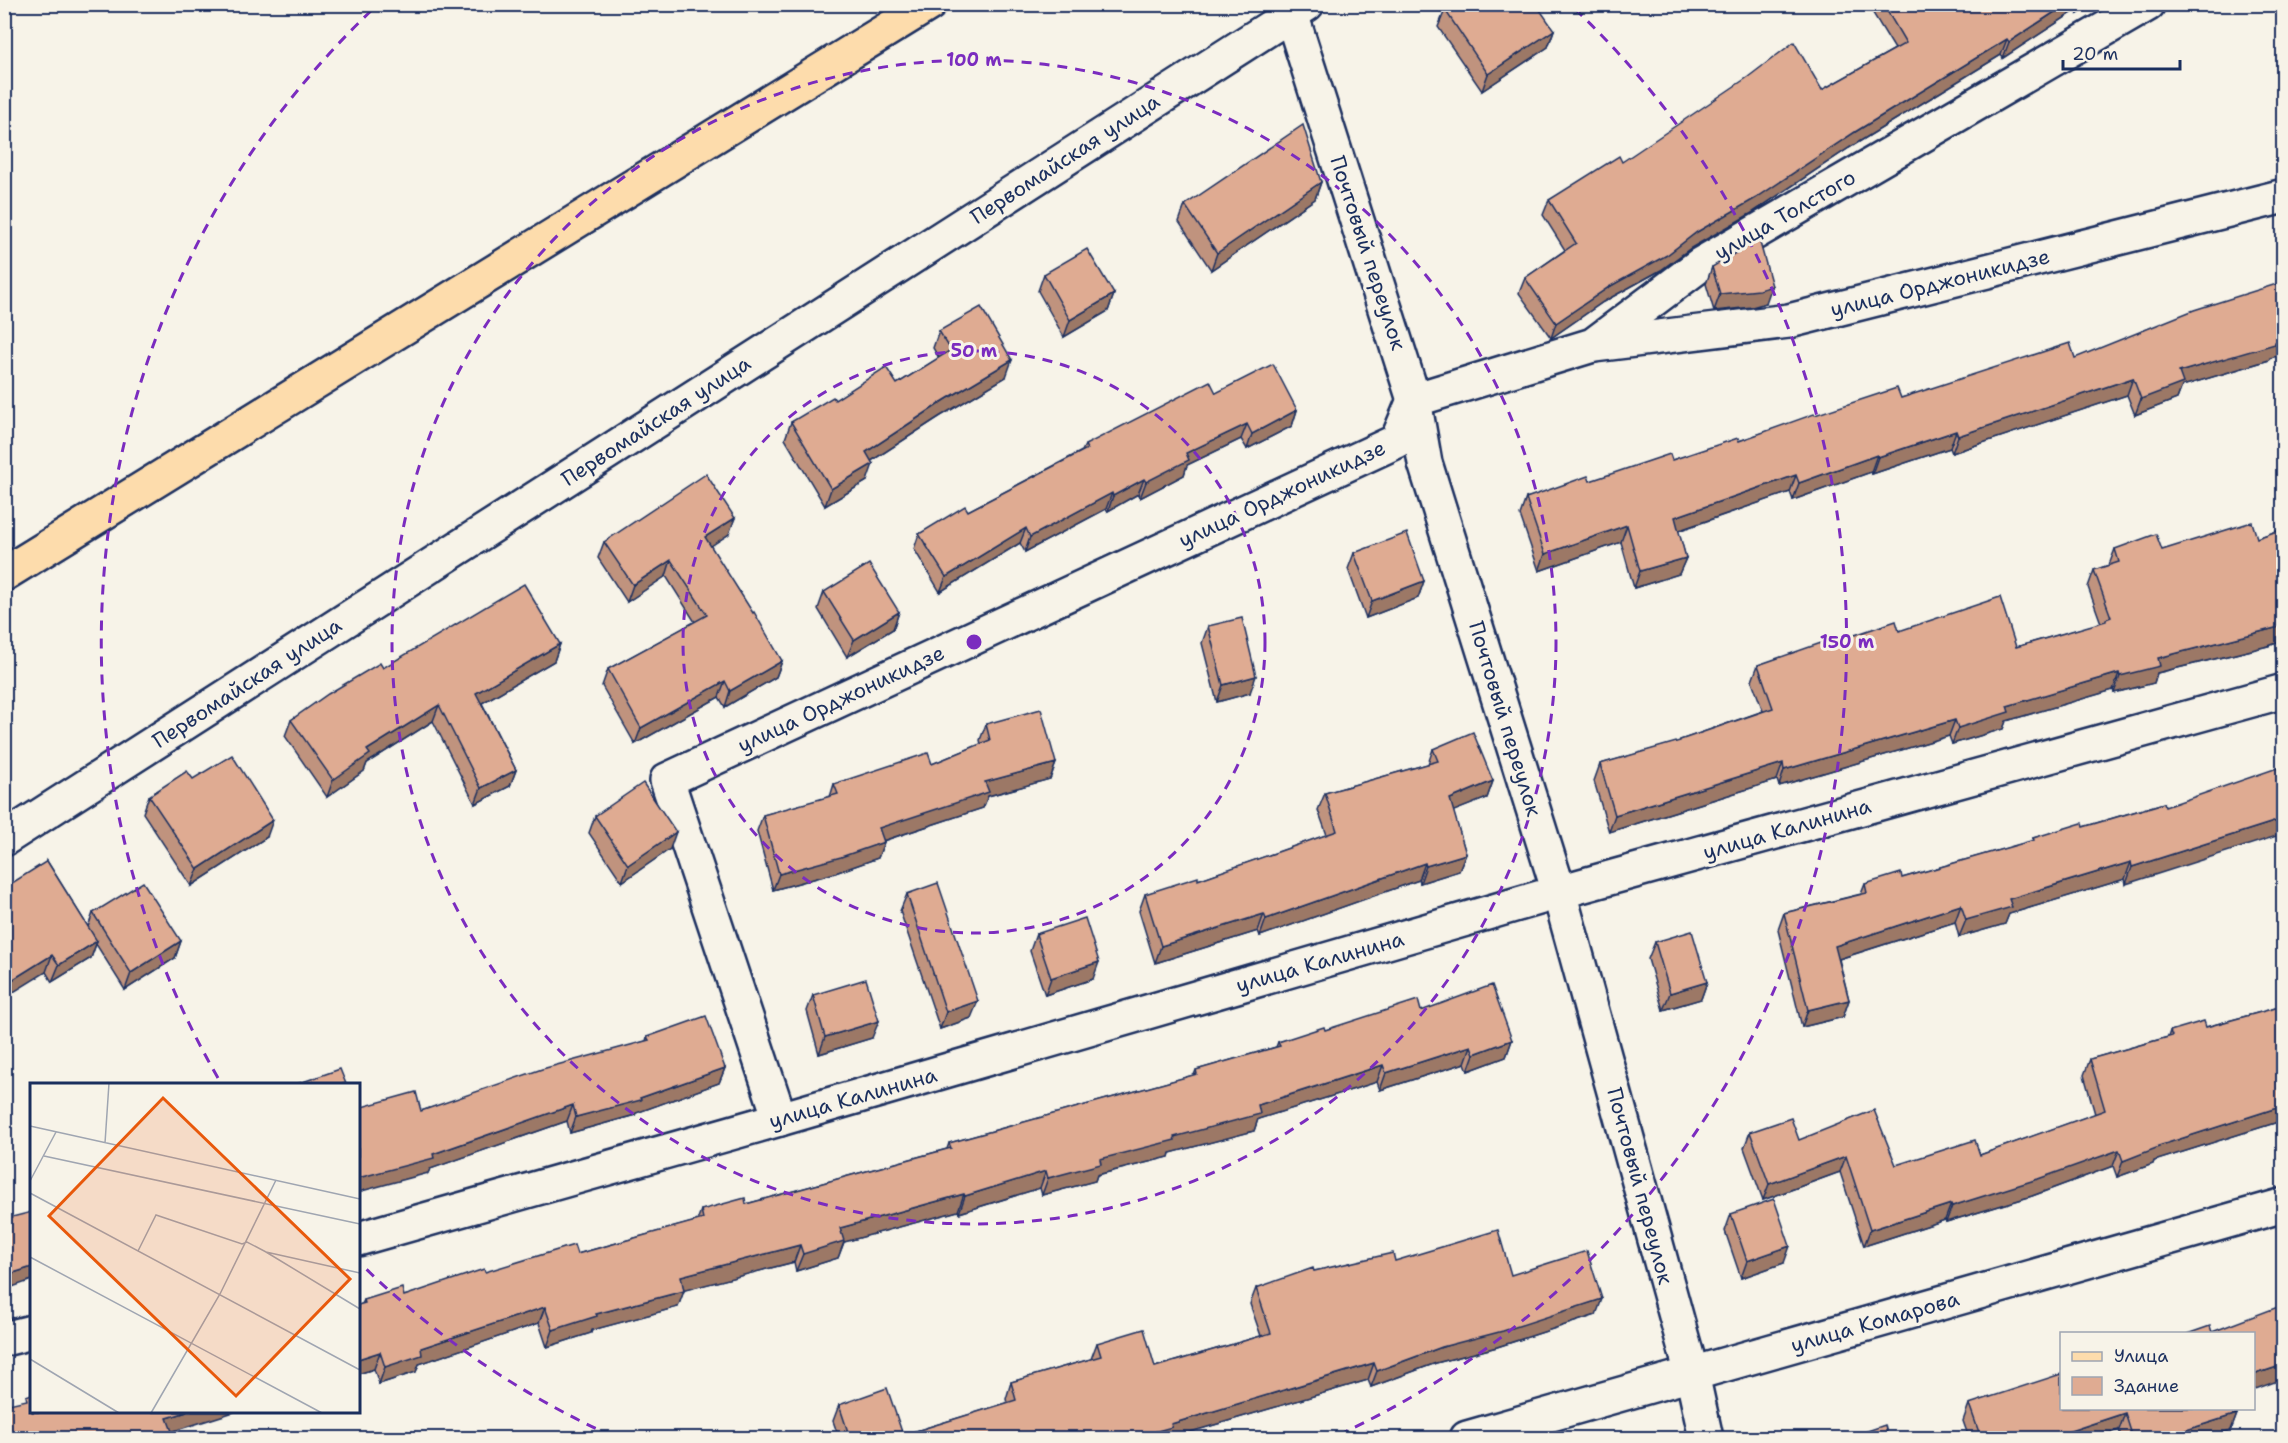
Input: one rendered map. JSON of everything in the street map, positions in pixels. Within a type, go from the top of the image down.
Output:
[{"type":"main road","points":[[4,574],[929,4]]},
{"type":"street","name":"улица Толстого","points":[[1414,400],[1593,345],[1701,264],[2148,4]]},
{"type":"street","name":"Почтовый переулок","points":[[1296,8],[1414,400],[1425,463],[1559,892],[1692,1374],[1706,1438]]},
{"type":"street","name":"Первомайская улица","points":[[4,838],[1296,8]]},
{"type":"street","name":"улица Орджоникидзе","points":[[1593,345],[1789,321],[2283,196]]},
{"type":"street","name":"улица Орджоникидзе","points":[[780,1119],[667,780],[1397,441],[1414,400]]},
{"type":"street","name":"улица Калинина","points":[[360,1238],[780,1119],[1559,892],[2283,691]]},
{"type":"street","name":"улица Комарова","points":[[1467,1438],[2283,1205]]},
{"type":"street","points":[[4,1339],[30,1332]]},
{"type":"building","points":[[1452,4],[1536,4],[1554,30],[1488,74],[1445,10]]},
{"type":"building","points":[[1883,4],[2067,4],[2009,42],[2007,39],[1855,132],[1756,198],[1697,232],[1667,255],[1609,287],[1556,323],[1525,278],[1576,243],[1549,200],[1619,156],[1622,162],[1748,77],[1794,42],[1822,90],[1906,43]]},
{"type":"building","points":[[1303,125],[1321,182],[1217,253],[1185,205]]},
{"type":"building","points":[[1759,239],[1772,286],[1759,290],[1720,294],[1712,267]]},
{"type":"building","points":[[1087,249],[1114,294],[1070,320],[1044,274]]},
{"type":"building","points":[[2283,282],[2283,340],[2275,344],[2179,372],[2183,383],[2141,399],[2133,378],[1958,436],[1956,431],[1878,457],[1877,455],[1799,483],[1796,475],[1675,517],[1686,558],[1640,571],[1627,525],[1545,554],[1526,498],[1588,476],[1590,481],[1670,454],[1672,460],[1738,438],[1739,441],[1897,388],[1901,398],[2070,343],[2075,358],[2194,310]]},
{"type":"building","points":[[981,307],[1012,360],[945,400],[866,452],[873,464],[831,489],[791,422],[833,397],[835,400],[886,367],[897,384],[951,350],[939,331]]},
{"type":"building","points":[[1273,364],[1297,410],[1252,434],[1247,424],[1186,453],[1189,460],[1146,482],[1144,479],[1113,496],[1112,493],[1030,537],[1026,528],[946,577],[919,534],[965,506],[968,511],[1087,449],[1085,445],[1210,381],[1216,393]]},
{"type":"building","points":[[706,474],[735,518],[705,537],[754,612],[782,661],[730,691],[725,681],[641,728],[608,669],[707,615],[671,560],[633,585],[604,542]]},
{"type":"building","points":[[2252,522],[2257,538],[2283,529],[2283,626],[2158,658],[2160,666],[2120,676],[2119,673],[2007,706],[2009,712],[1958,728],[1955,720],[1784,770],[1783,763],[1615,815],[1600,764],[1680,741],[1773,708],[1758,665],[1824,642],[1825,645],[1896,621],[1899,631],[2000,597],[2016,647],[2106,621],[2111,617],[2094,570],[2119,562],[2115,549],[2156,534],[2162,550]]},
{"type":"building","points":[[1407,533],[1424,581],[1372,601],[1354,553]]},
{"type":"building","points":[[869,564],[899,612],[854,640],[824,592]]},
{"type":"building","points":[[524,584],[560,644],[476,693],[516,770],[481,788],[439,705],[367,750],[370,754],[333,780],[291,720],[328,694],[380,663],[383,668]]},
{"type":"building","points":[[1242,618],[1256,676],[1223,685],[1208,626]]},
{"type":"building","points":[[1041,709],[1056,763],[985,782],[989,792],[879,828],[884,842],[841,857],[779,874],[763,815],[838,794],[834,784],[928,753],[932,764],[990,740],[986,724]]},
{"type":"building","points":[[1473,732],[1493,781],[1450,799],[1466,854],[1426,866],[1425,863],[1266,919],[1264,914],[1161,946],[1145,894],[1198,877],[1198,880],[1337,831],[1325,793],[1438,761],[1433,749]]},
{"type":"building","points":[[232,755],[273,820],[198,869],[149,796],[187,771],[193,779]]},
{"type":"building","points":[[2283,766],[2283,819],[2132,867],[2131,862],[2009,899],[2012,907],[1966,920],[1961,905],[1835,946],[1849,1000],[1808,1010],[1784,913],[1867,893],[1865,884],[1901,873],[1902,878],[2034,840],[2033,838],[2082,823],[2083,827],[2164,803],[2165,807]]},
{"type":"building","points":[[643,783],[676,832],[628,865],[595,816]]},
{"type":"building","points":[[47,861],[97,941],[59,965],[52,955],[4,985],[4,888]]},
{"type":"building","points":[[143,882],[181,941],[131,973],[93,913]]},
{"type":"building","points":[[938,883],[978,1001],[946,1012],[907,894]]},
{"type":"building","points":[[1085,918],[1099,962],[1051,978],[1036,934]]},
{"type":"building","points":[[1692,931],[1707,982],[1670,993],[1655,942]]},
{"type":"building","points":[[866,979],[879,1021],[825,1037],[813,995]]},
{"type":"building","points":[[1492,985],[1512,1040],[1474,1054],[1471,1046],[1386,1073],[1383,1065],[1258,1105],[1260,1114],[1174,1137],[1175,1140],[1100,1159],[1101,1164],[1048,1178],[1046,1171],[965,1196],[964,1194],[840,1228],[844,1241],[803,1254],[800,1245],[681,1276],[684,1291],[596,1314],[597,1316],[553,1330],[545,1307],[421,1348],[422,1355],[385,1367],[380,1352],[360,1358],[360,1304],[365,1303],[364,1300],[402,1288],[404,1296],[484,1269],[485,1272],[574,1245],[577,1254],[703,1219],[701,1210],[745,1198],[746,1204],[951,1148],[949,1143],[1197,1074],[1196,1070],[1280,1046],[1278,1042],[1324,1027],[1325,1030],[1418,1000],[1421,1011]]},
{"type":"building","points":[[2283,1006],[2283,1106],[2158,1146],[2123,1161],[2119,1150],[2038,1179],[1870,1230],[1846,1156],[1769,1184],[1750,1132],[1791,1118],[1799,1140],[1874,1110],[1896,1165],[1975,1140],[1980,1155],[2105,1110],[2090,1059],[2172,1036],[2170,1031],[2204,1021],[2206,1027]]},
{"type":"building","points":[[706,1016],[725,1068],[640,1098],[641,1100],[576,1117],[573,1105],[433,1154],[434,1158],[360,1177],[360,1107],[416,1092],[421,1111],[542,1069],[649,1040],[647,1037]]},
{"type":"building","points":[[340,1069],[346,1083],[300,1083]]},
{"type":"building","points":[[1774,1199],[1790,1246],[1747,1261],[1731,1214]]},
{"type":"building","points":[[30,1212],[30,1268],[4,1276],[4,1219]]},
{"type":"building","points":[[1498,1230],[1511,1275],[1587,1251],[1602,1299],[1503,1331],[1442,1347],[1377,1371],[1374,1363],[1171,1424],[1172,1427],[1132,1438],[1124,1436],[1115,1438],[850,1438],[839,1405],[887,1388],[903,1435],[1016,1400],[1011,1382],[1101,1356],[1097,1343],[1144,1329],[1155,1367],[1271,1333],[1256,1288],[1313,1268],[1314,1271],[1393,1253],[1395,1261]]},
{"type":"building","points":[[2283,1305],[2283,1365],[2255,1374],[2255,1332],[2212,1332]]},
{"type":"building","points":[[2210,1326],[2212,1332],[2193,1332]]},
{"type":"building","points":[[2060,1374],[2060,1410],[2236,1410],[2237,1414],[2167,1436],[2167,1438],[2133,1438],[2125,1413],[2052,1437],[2051,1433],[2034,1438],[1981,1438],[1969,1404]]},
{"type":"building","points":[[30,1395],[30,1413],[184,1413],[167,1418],[173,1434],[160,1438],[4,1438],[4,1405],[27,1400],[26,1396]]},
{"type":"building","points":[[1885,1425],[1888,1438],[1847,1438]]}]
